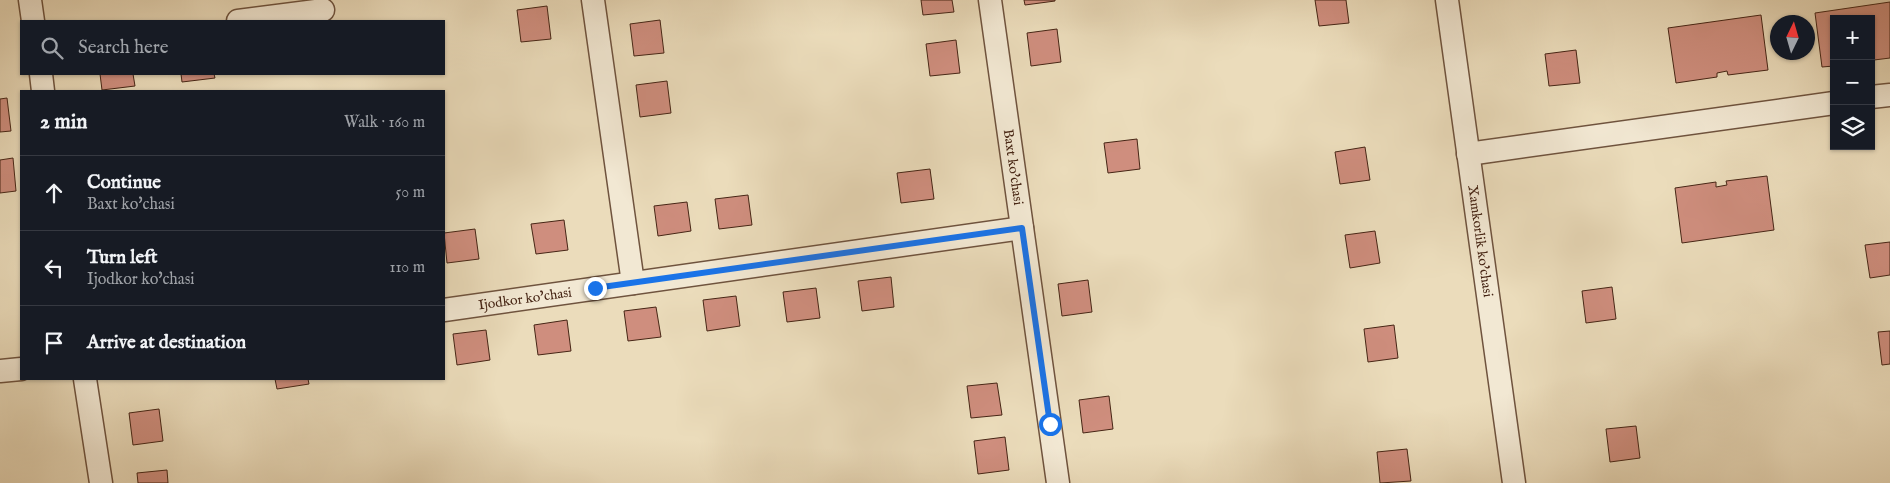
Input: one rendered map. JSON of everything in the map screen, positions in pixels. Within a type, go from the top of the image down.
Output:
[{"type":"street","points":[[30,0],[33,20]]},
{"type":"street","points":[[593,0],[633,283]]},
{"type":"street","name":"Baxt ko'chasi","points":[[990,0],[1058,483]]},
{"type":"street","name":"Xamkorlik ko'chasi","points":[[1447,0],[1514,483]]},
{"type":"street","points":[[246,20],[323,10]]},
{"type":"street","points":[[41,75],[43,90]]},
{"type":"street","points":[[1875,97],[1890,95]]},
{"type":"street","points":[[1468,154],[1830,104]]},
{"type":"street","name":"Ijodkor ko'chasi","points":[[445,310],[1022,228]]},
{"type":"street","points":[[0,371],[20,369]]},
{"type":"street","points":[[85,380],[101,483]]},
{"type":"building","points":[[921,0],[952,0],[954,12],[923,15]]},
{"type":"building","points":[[1024,0],[1055,0],[1055,1],[1025,5]]},
{"type":"building","points":[[1315,0],[1346,0],[1349,23],[1319,26]]},
{"type":"building","points":[[1890,2],[1890,58],[1875,60],[1875,15],[1830,15],[1830,66],[1822,67],[1815,13]]},
{"type":"building","points":[[547,6],[551,39],[521,42],[517,10]]},
{"type":"building","points":[[1761,15],[1768,70],[1728,75],[1727,71],[1717,73],[1717,77],[1676,83],[1668,28]]},
{"type":"building","points":[[660,20],[664,53],[634,56],[630,24]]},
{"type":"building","points":[[1057,29],[1061,62],[1031,66],[1027,33]]},
{"type":"building","points":[[956,40],[960,73],[930,76],[926,44]]},
{"type":"building","points":[[1576,50],[1580,83],[1549,86],[1545,54]]},
{"type":"building","points":[[100,75],[133,75],[135,86],[102,90]]},
{"type":"building","points":[[181,75],[214,75],[215,78],[182,82]]},
{"type":"building","points":[[667,81],[671,113],[640,117],[636,85]]},
{"type":"building","points":[[7,98],[11,131],[0,132],[0,99]]},
{"type":"building","points":[[1137,139],[1140,169],[1108,173],[1104,143]]},
{"type":"building","points":[[1365,147],[1370,180],[1340,184],[1335,152]]},
{"type":"building","points":[[13,158],[16,191],[0,193],[0,160]]},
{"type":"building","points":[[930,169],[934,199],[901,203],[897,173]]},
{"type":"building","points":[[1767,176],[1774,230],[1682,243],[1675,188],[1716,182],[1716,187],[1727,185],[1726,181]]},
{"type":"building","points":[[748,195],[752,225],[719,229],[715,199]]},
{"type":"building","points":[[687,202],[691,231],[658,236],[654,206]]},
{"type":"building","points":[[564,220],[568,250],[536,254],[531,224]]},
{"type":"building","points":[[475,229],[479,259],[447,263],[445,233]]},
{"type":"building","points":[[1375,231],[1380,263],[1350,268],[1345,235]]},
{"type":"building","points":[[1890,242],[1890,275],[1870,278],[1865,245]]},
{"type":"building","points":[[891,277],[894,307],[862,311],[858,281]]},
{"type":"building","points":[[1088,280],[1092,312],[1062,316],[1058,284]]},
{"type":"building","points":[[1612,287],[1616,319],[1586,323],[1582,291]]},
{"type":"building","points":[[816,288],[820,318],[787,322],[783,292]]},
{"type":"building","points":[[736,296],[740,326],[707,331],[703,300]]},
{"type":"building","points":[[656,307],[661,337],[628,341],[624,311]]},
{"type":"building","points":[[567,320],[571,351],[538,355],[534,325]]},
{"type":"building","points":[[1394,325],[1398,358],[1368,362],[1364,329]]},
{"type":"building","points":[[486,330],[490,360],[457,365],[453,334]]},
{"type":"building","points":[[1890,331],[1890,364],[1882,365],[1878,332]]},
{"type":"building","points":[[275,380],[308,380],[309,384],[277,389]]},
{"type":"building","points":[[997,383],[1002,415],[971,418],[967,386]]},
{"type":"building","points":[[1109,396],[1113,429],[1083,433],[1079,400]]},
{"type":"building","points":[[159,409],[163,441],[133,445],[129,413]]},
{"type":"building","points":[[1636,426],[1640,458],[1610,462],[1606,429]]},
{"type":"building","points":[[1005,437],[1009,470],[978,474],[974,441]]},
{"type":"building","points":[[1407,449],[1411,481],[1380,483],[1377,452]]},
{"type":"building","points":[[167,470],[168,483],[138,483],[137,473]]},
{"type":"route","points":[[595,288],[1022,228],[1050,424]]}]
